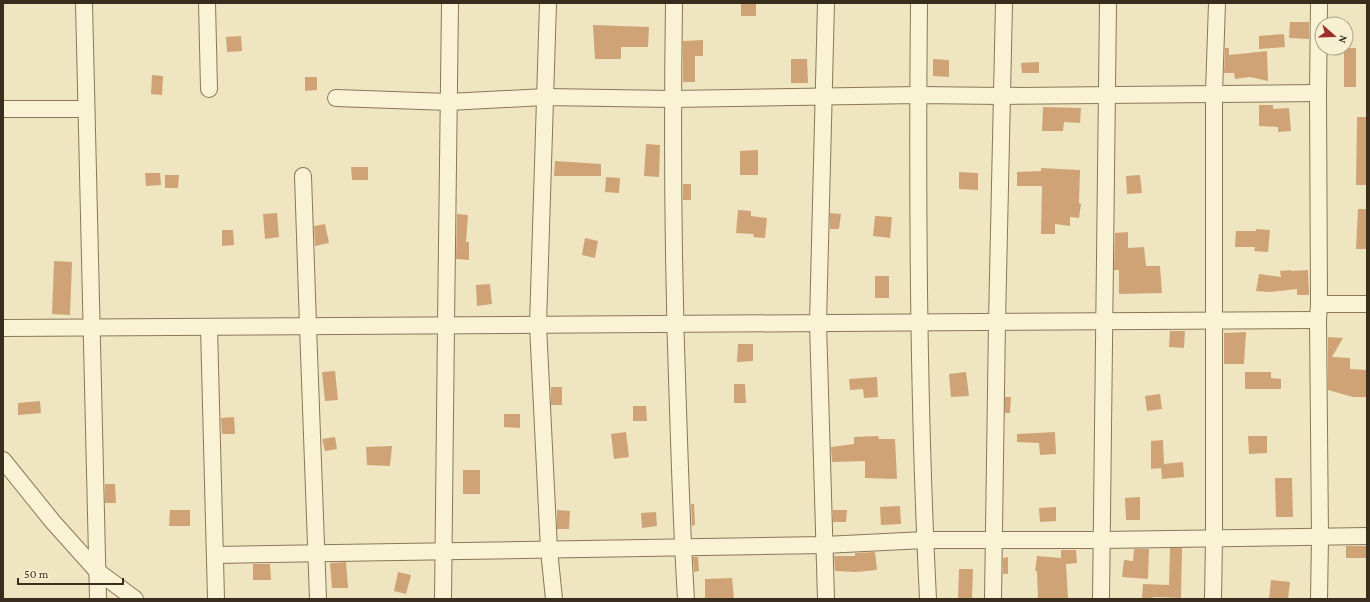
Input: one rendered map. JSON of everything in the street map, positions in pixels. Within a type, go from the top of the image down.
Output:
[{"type":"street","points":[[84,3],[90,327],[98,599]]},
{"type":"street","points":[[207,3],[209,89]]},
{"type":"street","points":[[443,599],[450,3]]},
{"type":"street","points":[[548,3],[538,325],[549,550],[554,599]]},
{"type":"street","points":[[674,3],[672,99],[675,324],[686,599]]},
{"type":"street","points":[[826,3],[818,323],[826,599]]},
{"type":"street","points":[[919,3],[918,95],[920,324],[925,540],[928,599]]},
{"type":"street","points":[[993,599],[1004,3]]},
{"type":"street","points":[[1101,599],[1103,540],[1108,3]]},
{"type":"street","points":[[1213,599],[1214,93],[1217,3]]},
{"type":"street","points":[[1319,3],[1319,599]]},
{"type":"street","points":[[336,98],[449,102],[545,97],[672,99],[918,95],[1003,96],[1318,93]]},
{"type":"street","points":[[3,109],[86,109]]},
{"type":"street","points":[[303,176],[318,599]]},
{"type":"street","points":[[1319,304],[1367,304]]},
{"type":"street","points":[[3,328],[818,323],[920,324],[997,322],[1318,320]]},
{"type":"street","points":[[209,327],[216,599]]},
{"type":"street","points":[[3,460],[97,571],[135,599]]},
{"type":"street","points":[[215,555],[824,545],[925,540],[1103,540],[1367,536]]},
{"type":"building","points":[[741,3],[756,3],[756,16],[741,16]]},
{"type":"building","points":[[1290,22],[1309,22],[1309,39],[1289,38]]},
{"type":"building","points":[[593,25],[649,27],[648,47],[621,47],[621,59],[595,59]]},
{"type":"building","points":[[1284,34],[1285,47],[1259,49],[1259,36]]},
{"type":"building","points":[[241,36],[242,51],[227,52],[226,37]]},
{"type":"building","points":[[703,40],[703,56],[695,56],[695,82],[683,82],[683,41]]},
{"type":"building","points":[[1225,48],[1229,48],[1229,55],[1267,51],[1268,81],[1250,77],[1235,79],[1234,73],[1224,73]]},
{"type":"building","points":[[1354,48],[1356,48],[1356,87],[1344,87],[1344,56],[1354,56]]},
{"type":"building","points":[[791,59],[807,59],[808,83],[791,83]]},
{"type":"building","points":[[933,59],[949,60],[949,77],[933,76]]},
{"type":"building","points":[[1039,62],[1039,73],[1022,73],[1021,63]]},
{"type":"building","points":[[152,75],[163,76],[162,95],[151,94]]},
{"type":"building","points":[[305,77],[317,77],[317,90],[305,91]]},
{"type":"building","points":[[1259,105],[1273,105],[1273,109],[1289,108],[1291,131],[1278,132],[1278,127],[1259,126]]},
{"type":"building","points":[[1043,107],[1081,108],[1080,123],[1064,122],[1063,131],[1042,131]]},
{"type":"building","points":[[1357,117],[1367,117],[1367,185],[1356,185]]},
{"type":"building","points":[[646,144],[660,145],[659,177],[644,176]]},
{"type":"building","points":[[758,150],[758,175],[740,175],[740,151]]},
{"type":"building","points":[[555,161],[601,164],[601,176],[554,176]]},
{"type":"building","points":[[351,167],[368,167],[368,180],[352,180]]},
{"type":"building","points":[[1041,168],[1080,170],[1079,203],[1081,204],[1079,218],[1070,217],[1070,226],[1055,224],[1055,234],[1041,234],[1042,186],[1017,186],[1017,172],[1041,171]]},
{"type":"building","points":[[959,172],[978,173],[978,190],[959,189]]},
{"type":"building","points":[[145,173],[160,173],[161,185],[146,186]]},
{"type":"building","points":[[165,175],[179,175],[178,188],[165,188]]},
{"type":"building","points":[[1140,175],[1142,193],[1127,194],[1126,176]]},
{"type":"building","points":[[606,177],[620,178],[619,193],[605,192]]},
{"type":"building","points":[[683,184],[691,184],[691,200],[683,200]]},
{"type":"building","points":[[1358,209],[1367,209],[1367,249],[1356,249]]},
{"type":"building","points":[[738,210],[751,211],[751,216],[767,218],[765,238],[753,237],[754,234],[736,233]]},
{"type":"building","points":[[277,213],[279,237],[265,239],[263,214]]},
{"type":"building","points":[[830,213],[841,214],[839,229],[830,229]]},
{"type":"building","points":[[457,214],[468,215],[466,242],[469,242],[469,260],[456,259]]},
{"type":"building","points":[[875,216],[892,217],[890,238],[873,236]]},
{"type":"building","points":[[325,224],[329,243],[315,246],[314,226]]},
{"type":"building","points":[[1256,229],[1270,230],[1268,252],[1254,251],[1255,247],[1235,247],[1236,231],[1256,231]]},
{"type":"building","points":[[222,230],[233,230],[234,245],[222,246]]},
{"type":"building","points":[[1128,232],[1128,248],[1144,247],[1146,266],[1160,266],[1162,293],[1119,294],[1119,270],[1114,270],[1115,233]]},
{"type":"building","points":[[585,238],[598,241],[595,258],[582,255]]},
{"type":"building","points":[[54,261],[72,262],[70,315],[52,314]]},
{"type":"building","points":[[1308,270],[1309,295],[1297,295],[1297,289],[1269,292],[1256,291],[1259,274],[1281,277],[1280,271]]},
{"type":"building","points":[[875,276],[889,276],[889,298],[875,298]]},
{"type":"building","points":[[490,284],[492,304],[477,306],[476,285]]},
{"type":"building","points":[[1170,331],[1185,331],[1184,348],[1169,347]]},
{"type":"building","points":[[1246,332],[1244,364],[1224,364],[1224,333]]},
{"type":"building","points":[[1328,337],[1343,338],[1332,357],[1350,358],[1350,369],[1367,370],[1367,397],[1353,397],[1328,390]]},
{"type":"building","points":[[738,344],[753,344],[753,361],[737,362]]},
{"type":"building","points":[[335,371],[338,400],[325,401],[322,372]]},
{"type":"building","points":[[966,372],[969,396],[951,397],[949,374]]},
{"type":"building","points":[[1245,372],[1271,372],[1271,378],[1281,379],[1281,389],[1245,389]]},
{"type":"building","points":[[877,377],[878,397],[864,398],[863,389],[850,390],[849,379]]},
{"type":"building","points":[[734,384],[745,384],[746,403],[734,403]]},
{"type":"building","points":[[551,387],[562,387],[562,405],[551,405]]},
{"type":"building","points":[[1160,394],[1162,409],[1147,411],[1145,396]]},
{"type":"building","points":[[1005,397],[1011,397],[1010,413],[1005,413]]},
{"type":"building","points":[[40,401],[41,413],[18,415],[18,403]]},
{"type":"building","points":[[633,406],[646,406],[647,421],[633,421]]},
{"type":"building","points":[[504,414],[520,414],[520,428],[504,427]]},
{"type":"building","points":[[234,417],[235,434],[222,434],[221,418]]},
{"type":"building","points":[[626,432],[629,457],[614,459],[611,434]]},
{"type":"building","points":[[1055,432],[1056,454],[1040,455],[1039,443],[1017,442],[1017,434]]},
{"type":"building","points":[[878,436],[879,439],[895,439],[897,479],[865,478],[865,461],[832,462],[831,447],[854,444],[854,437]]},
{"type":"building","points":[[1248,436],[1267,436],[1267,453],[1249,454]]},
{"type":"building","points":[[335,437],[337,449],[325,451],[322,439]]},
{"type":"building","points":[[1163,440],[1164,464],[1183,462],[1184,477],[1162,479],[1161,468],[1151,469],[1151,441]]},
{"type":"building","points":[[392,446],[390,466],[367,465],[366,447]]},
{"type":"building","points":[[463,470],[480,470],[480,494],[463,494]]},
{"type":"building","points":[[1275,478],[1292,478],[1293,517],[1276,517]]},
{"type":"building","points":[[105,484],[115,484],[116,503],[105,503]]},
{"type":"building","points":[[1140,497],[1140,520],[1126,520],[1125,498]]},
{"type":"building","points":[[691,504],[694,504],[695,525],[692,526]]},
{"type":"building","points":[[900,506],[901,524],[881,525],[880,507]]},
{"type":"building","points":[[1056,507],[1056,521],[1040,522],[1039,508]]},
{"type":"building","points":[[170,510],[190,510],[190,526],[169,526]]},
{"type":"building","points":[[557,510],[570,511],[569,529],[557,529]]},
{"type":"building","points":[[833,510],[847,510],[846,522],[833,522]]},
{"type":"building","points":[[656,512],[657,526],[642,528],[641,513]]},
{"type":"building","points":[[1346,546],[1367,546],[1367,558],[1346,558]]},
{"type":"building","points":[[1170,548],[1182,548],[1181,598],[1153,597],[1153,599],[1142,599],[1143,584],[1169,585]]},
{"type":"building","points":[[1134,549],[1149,549],[1148,579],[1122,577],[1124,560],[1133,561]]},
{"type":"building","points":[[1061,550],[1076,550],[1077,563],[1066,564],[1068,599],[1038,599],[1037,571],[1035,571],[1037,556],[1061,558]]},
{"type":"building","points":[[875,552],[877,570],[856,572],[835,571],[834,556],[855,556],[855,553]]},
{"type":"building","points":[[693,557],[698,557],[699,571],[694,572]]},
{"type":"building","points":[[1008,557],[1008,574],[1003,574],[1003,558]]},
{"type":"building","points":[[346,562],[348,588],[332,588],[330,563]]},
{"type":"building","points":[[253,564],[270,564],[271,580],[253,580]]},
{"type":"building","points":[[959,569],[973,569],[972,599],[958,599]]},
{"type":"building","points":[[398,572],[411,575],[406,594],[394,591]]},
{"type":"building","points":[[732,578],[734,599],[705,599],[705,579]]},
{"type":"building","points":[[1271,580],[1290,582],[1288,599],[1269,599]]}]
